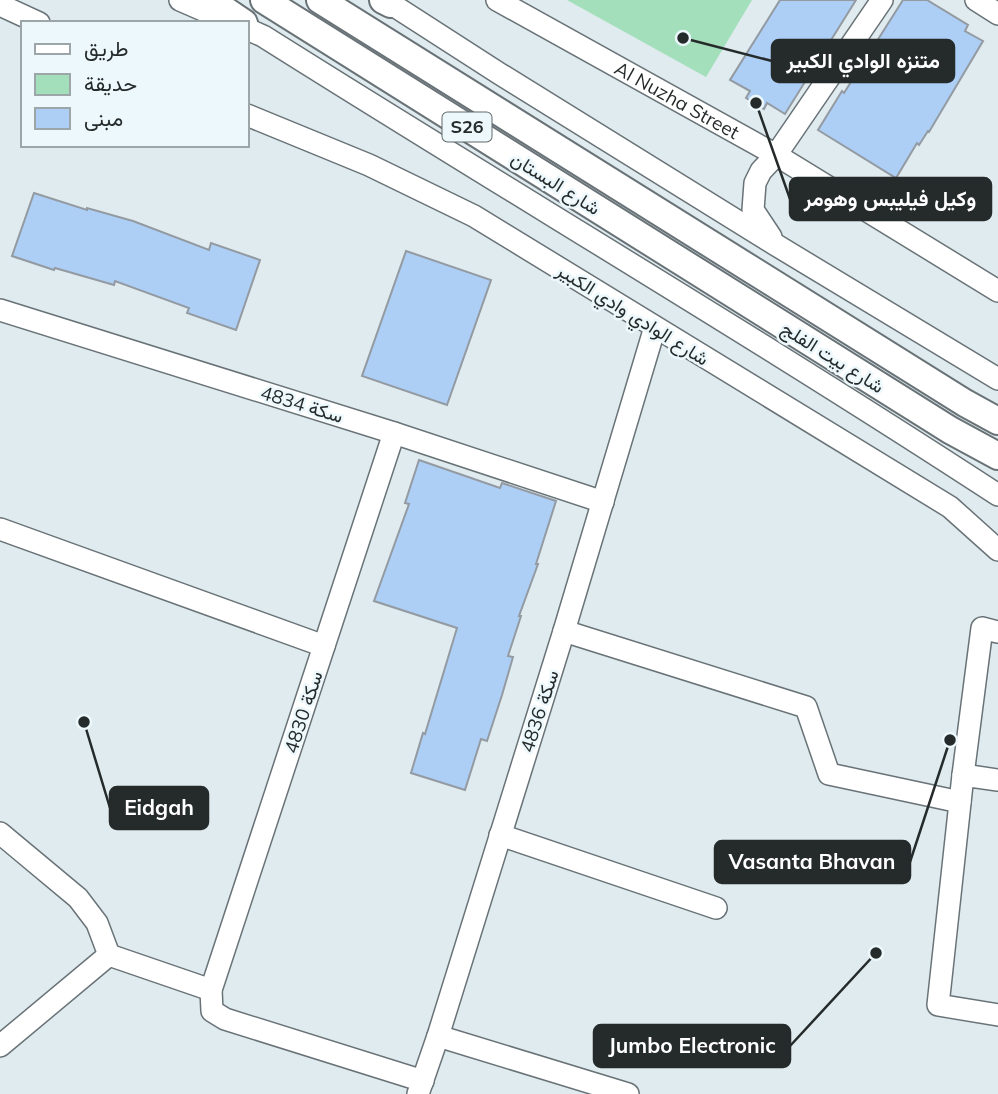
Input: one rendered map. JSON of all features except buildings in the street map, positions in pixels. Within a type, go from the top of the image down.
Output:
[{"type":"main road","points":[[210,0],[240,21]]},
{"type":"main road","name":"شارع البستان","points":[[264,0],[670,255]]},
{"type":"main road","name":"شارع البستان","points":[[320,0],[687,229]]},
{"type":"main road","name":"شارع بيت الفلج","points":[[687,229],[998,421]]},
{"type":"main road","name":"شارع بيت الفلج","points":[[670,255],[950,430],[998,456]]},
{"type":"street","points":[[180,0],[228,21]]},
{"type":"street","name":"Al Nuzha Street","points":[[497,0],[776,155],[998,291]]},
{"type":"street","points":[[776,245],[753,210],[755,183],[882,0]]},
{"type":"street","points":[[976,0],[998,14]]},
{"type":"street","points":[[386,1],[511,82],[998,379]]},
{"type":"street","points":[[0,5],[35,21]]},
{"type":"street","points":[[250,28],[864,407],[998,495]]},
{"type":"street","name":"شارع الوادي وادي الكبير","points":[[248,115],[369,165],[474,215],[950,507],[998,550]]},
{"type":"street","name":"سكة 4834","points":[[0,310],[394,433],[603,502]]},
{"type":"street","name":"سكة 4836","points":[[420,1087],[438,1037],[564,631],[655,327]]},
{"type":"street","name":"سكة 4830","points":[[211,990],[394,433]]},
{"type":"street","points":[[0,529],[324,646]]},
{"type":"street","points":[[998,632],[982,628],[938,1005],[998,1015]]},
{"type":"street","points":[[564,631],[806,707],[830,774],[960,802]]},
{"type":"street","points":[[963,775],[998,780]]},
{"type":"street","points":[[0,833],[78,898],[97,923],[109,955]]},
{"type":"street","points":[[500,835],[716,908]]},
{"type":"street","points":[[109,955],[211,990],[212,1011],[225,1019],[420,1087]]},
{"type":"street","points":[[0,1046],[109,955]]},
{"type":"street","points":[[438,1037],[628,1094]]},
{"type":"green space","points":[[567,0],[752,0],[706,77]]},
{"type":"place","name":"متنزه الوادي الكبير","points":[[683,38]]},
{"type":"place","name":"وكيل فيليبس وهومر","points":[[756,103]]},
{"type":"place","name":"Eidgah","points":[[84,722]]},
{"type":"place","name":"Vasanta Bhavan","points":[[950,740]]},
{"type":"place","name":"Jumbo Electronic","points":[[876,953]]}]
